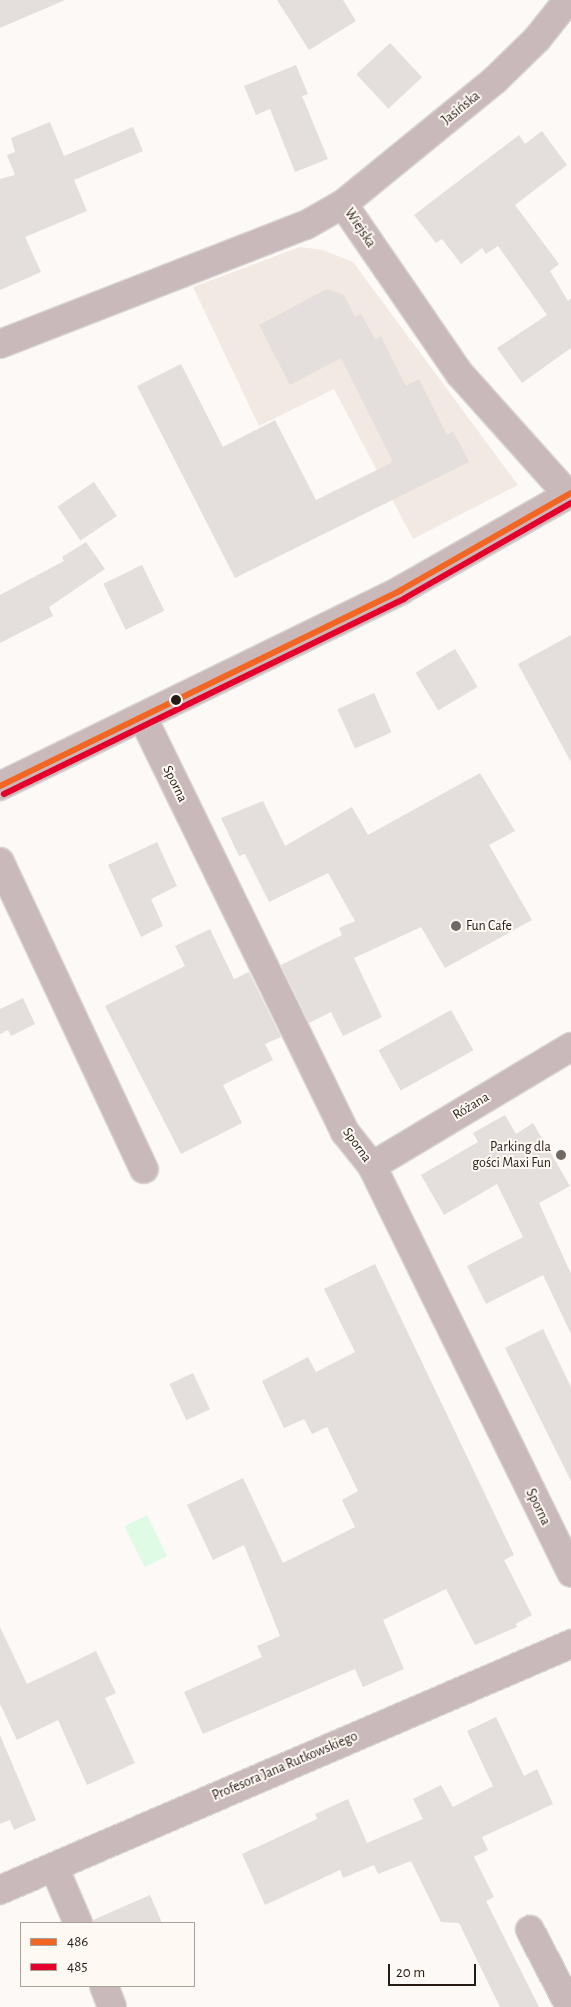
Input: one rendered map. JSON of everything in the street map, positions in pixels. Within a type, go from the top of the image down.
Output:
[{"type":"street","name":"Jasińska","points":[[343,204],[501,74],[537,39],[568,0]]},
{"type":"street","name":"Wiejska","points":[[0,344],[306,225],[343,204],[460,374],[570,494]]},
{"type":"street","points":[[0,786],[143,718],[401,590],[570,494]]},
{"type":"street","name":"Sporna","points":[[143,718],[345,1132],[372,1166],[571,1573]]},
{"type":"street","points":[[0,862],[144,1169]]},
{"type":"street","name":"Różana","points":[[372,1166],[571,1047]]},
{"type":"street","name":"Profesora Jana Rutkowskiego","points":[[0,1890],[571,1644]]},
{"type":"street","points":[[54,1866],[78,1922]]},
{"type":"street","points":[[530,1930],[570,2007]]},
{"type":"street","points":[[104,1987],[112,2007]]},
{"type":"shaded area","points":[[300,247],[323,250],[353,262],[518,485],[413,539],[334,389],[259,426],[193,287]]},
{"type":"green space","points":[[147,1515],[167,1556],[145,1567],[125,1526]]},
{"type":"building","points":[[0,0],[65,0],[0,28]]},
{"type":"building","points":[[277,0],[343,0],[356,21],[309,50]]},
{"type":"building","points":[[390,43],[422,77],[388,109],[356,74]]},
{"type":"building","points":[[296,65],[308,94],[302,96],[328,159],[295,172],[270,109],[256,115],[244,86]]},
{"type":"building","points":[[50,122],[64,156],[133,127],[143,151],[74,180],[87,211],[25,237],[41,272],[0,290],[0,179],[15,175],[7,155],[15,152],[11,138]]},
{"type":"building","points":[[542,131],[567,165],[515,205],[559,264],[550,271],[568,301],[571,298],[571,348],[522,383],[497,348],[547,315],[498,246],[486,254],[482,248],[461,264],[442,239],[436,243],[414,215],[519,135],[525,144]]},
{"type":"building","points":[[327,289],[344,295],[355,317],[361,314],[375,339],[381,336],[406,386],[419,379],[447,435],[453,431],[469,462],[235,578],[137,386],[181,364],[223,447],[275,420],[316,500],[393,462],[341,358],[290,385],[259,325]]},
{"type":"building","points":[[94,482],[117,516],[80,541],[58,507]]},
{"type":"building","points":[[86,542],[105,569],[49,607],[53,616],[0,643],[0,595],[64,561],[62,557]]},
{"type":"building","points":[[142,565],[164,611],[126,630],[103,584]]},
{"type":"building","points":[[571,635],[571,762],[518,664]]},
{"type":"building","points":[[455,649],[478,687],[438,710],[416,673]]},
{"type":"building","points":[[374,693],[391,732],[355,749],[337,709]]},
{"type":"building","points":[[480,773],[515,831],[489,845],[532,920],[445,968],[421,927],[354,958],[382,1017],[343,1036],[331,1012],[309,1023],[281,965],[342,935],[339,928],[355,921],[328,873],[269,902],[245,854],[239,856],[221,818],[263,801],[285,846],[352,807],[368,835]]},
{"type":"building","points":[[157,842],[177,886],[151,899],[163,926],[141,937],[108,865]]},
{"type":"building","points":[[210,929],[234,979],[249,972],[281,1037],[265,1044],[273,1060],[223,1085],[242,1123],[181,1154],[105,1006],[185,966],[175,946]]},
{"type":"building","points":[[23,998],[35,1024],[11,1036],[8,1030],[0,1034],[0,1009]]},
{"type":"building","points":[[451,1010],[473,1050],[401,1090],[378,1050]]},
{"type":"building","points":[[505,1115],[516,1134],[533,1123],[570,1186],[539,1203],[571,1274],[571,1334],[543,1275],[486,1304],[467,1266],[523,1237],[497,1184],[444,1215],[421,1175],[478,1142],[473,1133]]},
{"type":"building","points":[[375,1264],[514,1555],[504,1560],[532,1615],[516,1624],[517,1627],[475,1645],[446,1589],[383,1620],[404,1669],[363,1687],[355,1669],[203,1734],[184,1692],[262,1657],[257,1646],[280,1636],[244,1545],[213,1560],[187,1505],[243,1478],[283,1563],[355,1527],[342,1500],[358,1491],[327,1427],[312,1434],[304,1419],[284,1428],[262,1381],[308,1357],[316,1372],[355,1352],[324,1289]]},
{"type":"building","points":[[543,1329],[571,1387],[571,1481],[505,1348]]},
{"type":"building","points":[[193,1373],[210,1409],[186,1420],[169,1384]]},
{"type":"building","points":[[0,1627],[27,1684],[96,1651],[116,1693],[105,1698],[135,1763],[87,1785],[58,1720],[17,1740],[0,1704]]},
{"type":"building","points":[[496,1717],[524,1776],[537,1769],[553,1804],[482,1837],[488,1850],[474,1857],[494,1897],[486,1901],[539,2007],[500,2007],[459,1923],[441,1922],[411,1861],[378,1874],[374,1865],[343,1878],[340,1870],[265,1905],[242,1854],[317,1819],[315,1814],[348,1799],[367,1843],[423,1819],[413,1799],[441,1785],[453,1807],[493,1786],[467,1731]]},
{"type":"building","points":[[0,1735],[36,1820],[14,1830],[10,1820],[0,1824]]},
{"type":"building","points":[[150,1895],[162,1922],[93,1922],[93,1920]]},
{"type":"transit line","name":"486","points":[[0,786],[401,590],[571,493]]},
{"type":"transit line","name":"485","points":[[4,794],[405,598],[571,503]]},
{"type":"place","name":"Fun Cafe","points":[[456,926]]},
{"type":"place","name":"Parking dla gości Maxi Fun","points":[[561,1155]]}]
